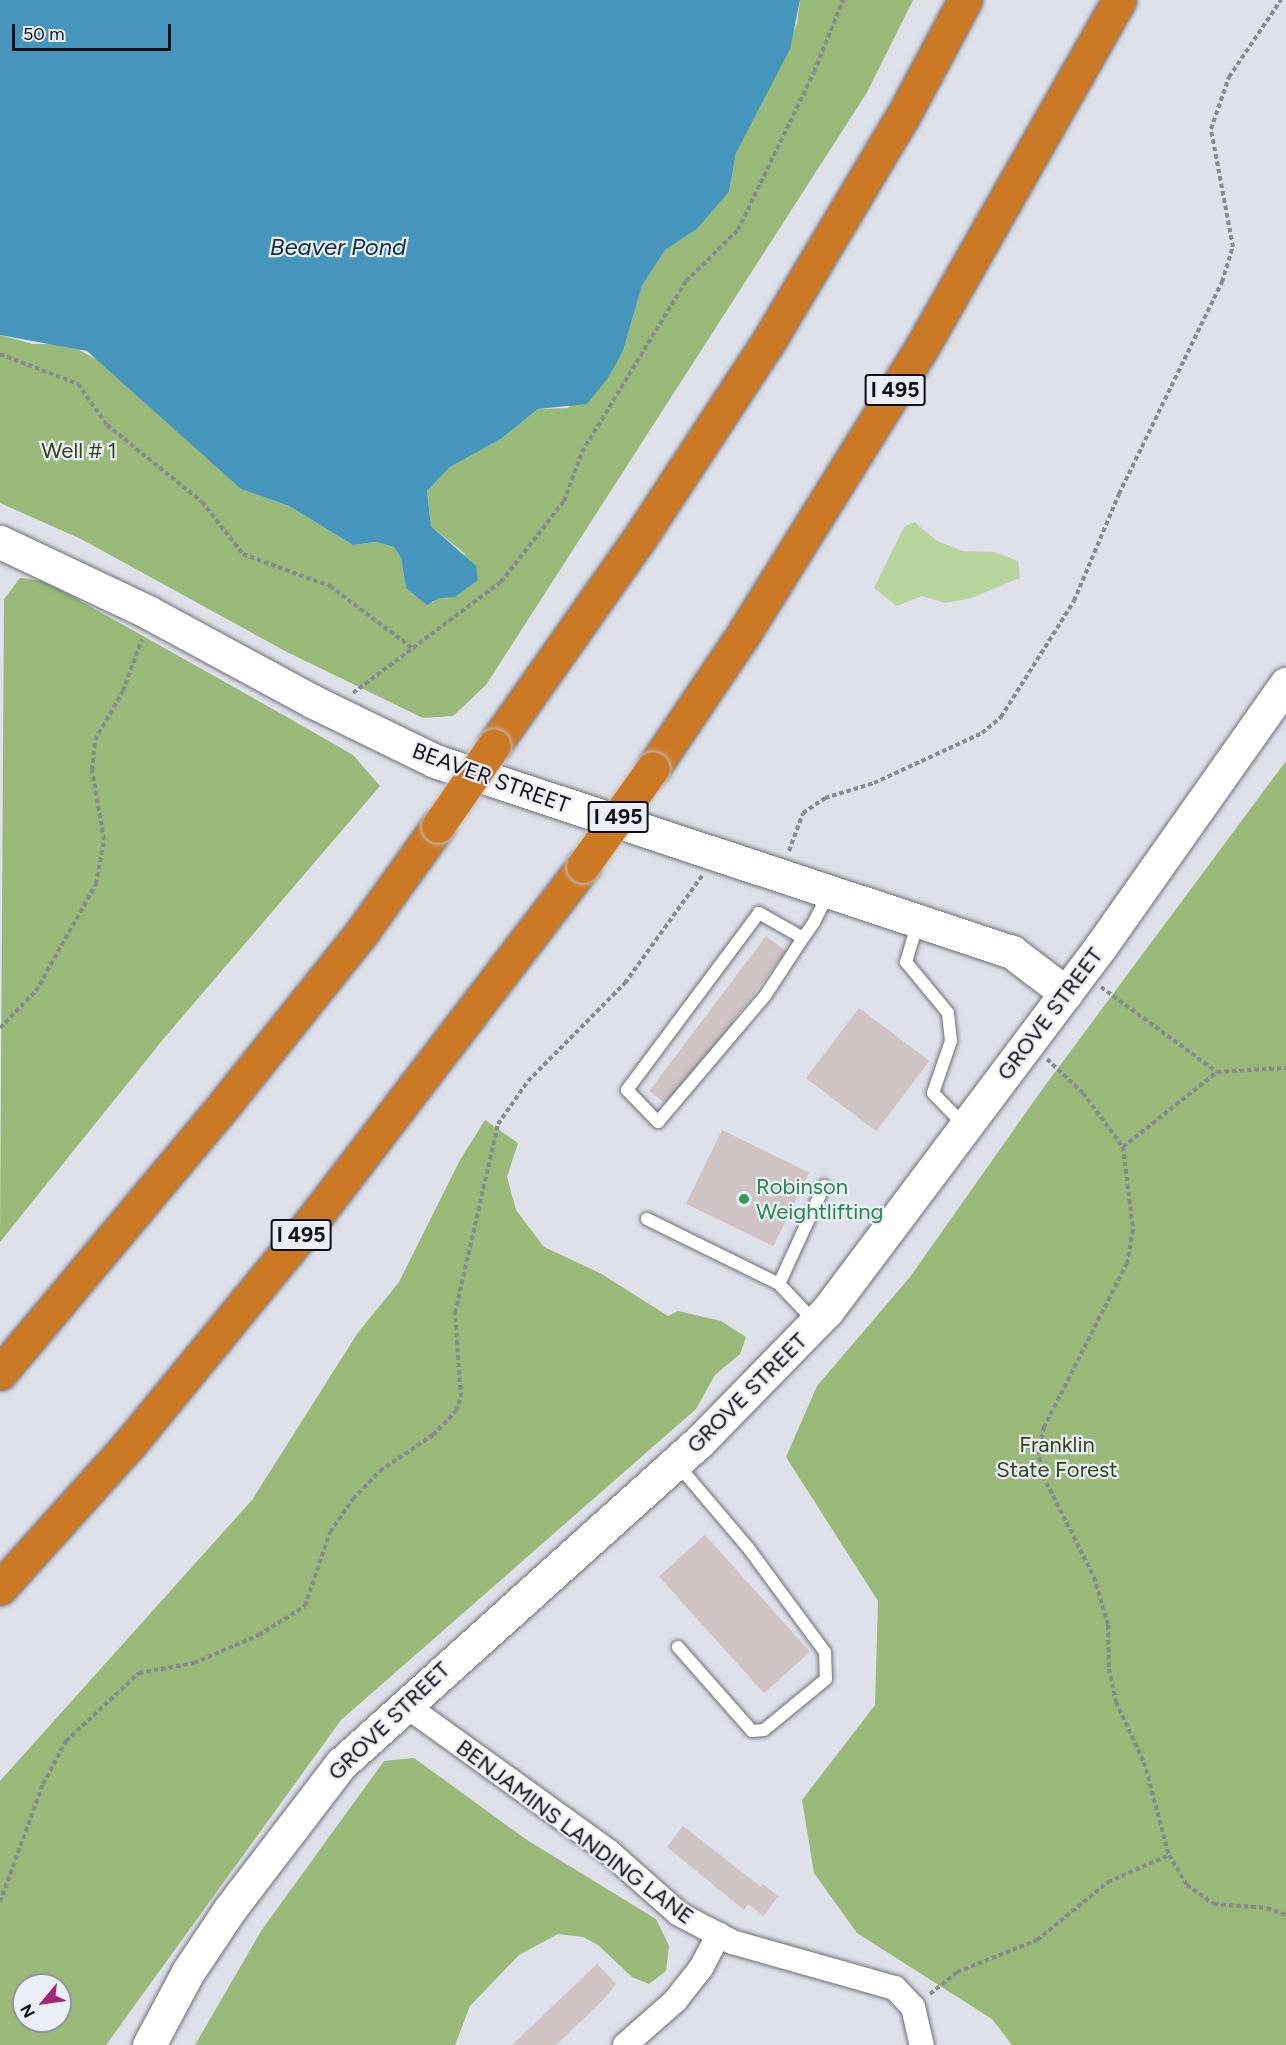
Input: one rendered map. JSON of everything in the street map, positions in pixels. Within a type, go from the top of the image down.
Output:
[{"type":"highway","points":[[0,1374],[236,1091],[362,933],[438,826],[641,536],[771,338],[903,116],[965,0]]},
{"type":"highway","name":"I 495","points":[[0,1588],[128,1446],[309,1225],[583,866],[744,633],[922,347],[1119,0]]},
{"type":"main road","name":"BEAVER STREET","points":[[0,542],[148,612],[339,714],[500,785],[919,920],[1012,952],[1074,982]]},
{"type":"main road","name":"GROVE STREET","points":[[149,2045],[188,1972],[287,1829],[341,1764],[404,1704],[676,1463],[817,1324],[1074,982],[1286,684]]},
{"type":"street","name":"BENJAMINS LANDING LANE","points":[[404,1704],[608,1851],[679,1914],[732,1942],[895,1988],[914,2007]]},
{"type":"street","name":"BENJAMINS LANDING LANE","points":[[625,2045],[675,2001],[701,1968],[719,1934]]},
{"type":"street","points":[[914,2007],[922,2045]]},
{"type":"lane","points":[[803,938],[759,913],[627,1090],[658,1122],[765,996],[803,938],[830,890]]},
{"type":"lane","points":[[919,920],[909,940],[906,962],[948,1013],[951,1041],[933,1093],[966,1127]]},
{"type":"lane","points":[[779,1284],[824,1186]]},
{"type":"lane","points":[[647,1219],[779,1284],[817,1324]]},
{"type":"lane","points":[[676,1463],[749,1550],[825,1652],[826,1679],[764,1730],[752,1731],[678,1647]]},
{"type":"path","points":[[339,714],[352,694],[415,650],[501,582],[564,501],[582,452],[686,281],[738,230],[814,72],[843,0]]},
{"type":"path","points":[[780,855],[789,851],[803,813],[825,798],[874,783],[982,733],[1022,690],[1063,621],[1222,282],[1233,247],[1211,129],[1229,78],[1281,0]]},
{"type":"path","points":[[0,354],[78,384],[107,425],[202,502],[243,554],[330,586],[415,650]]},
{"type":"path","points":[[0,1028],[36,991],[96,884],[104,840],[92,770],[95,740],[123,691],[140,651],[148,612]]},
{"type":"path","points":[[0,1902],[43,1784],[66,1741],[139,1673],[194,1662],[259,1635],[305,1606],[330,1532],[353,1498],[380,1471],[434,1435],[456,1411],[461,1397],[455,1313],[498,1124],[528,1081],[654,947],[715,853]]},
{"type":"path","points":[[1074,982],[1122,1005],[1217,1072]]},
{"type":"path","points":[[1029,1042],[1083,1093],[1123,1147],[1133,1230],[1127,1263],[1044,1427],[1038,1450],[1043,1476],[1094,1577],[1108,1625],[1109,1669],[1116,1702],[1144,1762],[1168,1855],[1186,1885],[1214,1905],[1267,1908],[1286,1915]]},
{"type":"path","points":[[1123,1147],[1217,1072],[1286,1068]]},
{"type":"path","points":[[914,2007],[957,1972],[1036,1940],[1108,1882],[1168,1855]]},
{"type":"green space","name":"Well # 1","points":[[800,0],[913,0],[866,94],[486,685],[453,716],[423,718],[287,652],[81,539],[0,503],[0,335],[33,344],[68,344],[109,366],[241,489],[289,506],[353,545],[376,542],[394,547],[401,558],[406,588],[433,603],[465,554],[431,526],[427,491],[450,467],[501,439],[538,409],[568,408],[623,351],[642,286],[665,250],[697,229],[729,192],[736,153],[797,24]]},
{"type":"green space","points":[[914,522],[937,541],[963,551],[994,552],[1018,561],[1020,578],[971,598],[946,603],[922,596],[897,606],[874,588],[904,527]]},
{"type":"green space","points":[[20,578],[45,581],[353,755],[380,786],[165,1037],[0,1242],[4,599]]},
{"type":"green space","name":"Franklin State Forest","points":[[1286,761],[1286,2045],[1012,2045],[992,2019],[857,1933],[814,1873],[802,1800],[875,1705],[878,1601],[786,1457],[817,1386],[910,1277],[1041,1091]]},
{"type":"green space","points":[[485,1120],[518,1143],[507,1177],[516,1210],[544,1247],[600,1273],[668,1316],[678,1311],[721,1321],[746,1337],[740,1354],[715,1375],[696,1409],[341,1720],[106,2045],[0,2045],[0,1781],[252,1500],[357,1334],[399,1282],[460,1160]]},
{"type":"green space","points":[[414,1758],[527,1840],[656,1919],[669,1946],[666,1971],[649,1984],[632,1977],[598,1945],[583,1937],[558,1934],[519,1955],[470,2006],[455,2045],[195,2045],[261,1931],[384,1761]]},
{"type":"water","name":"Beaver Pond","points":[[0,0],[800,0],[790,49],[736,153],[729,192],[697,229],[665,250],[642,286],[623,351],[608,378],[587,404],[538,409],[501,439],[450,467],[427,491],[431,526],[476,566],[478,580],[455,597],[439,598],[427,605],[406,588],[401,558],[394,547],[376,542],[353,545],[289,506],[241,489],[87,351],[0,335]]},
{"type":"building","points":[[766,936],[786,951],[669,1106],[649,1091]]},
{"type":"building","points":[[859,1008],[929,1061],[876,1131],[806,1078]]},
{"type":"building","points":[[722,1130],[809,1173],[773,1246],[686,1204]]},
{"type":"building","points":[[705,1535],[810,1652],[764,1693],[659,1576]]},
{"type":"building","points":[[683,1826],[761,1887],[763,1884],[778,1896],[764,1916],[748,1904],[744,1910],[667,1847]]},
{"type":"building","points":[[597,1964],[616,1984],[603,2000],[556,2045],[512,2045]]},
{"type":"place","name":"Robinson Weightlifting","points":[[744,1199]]}]
